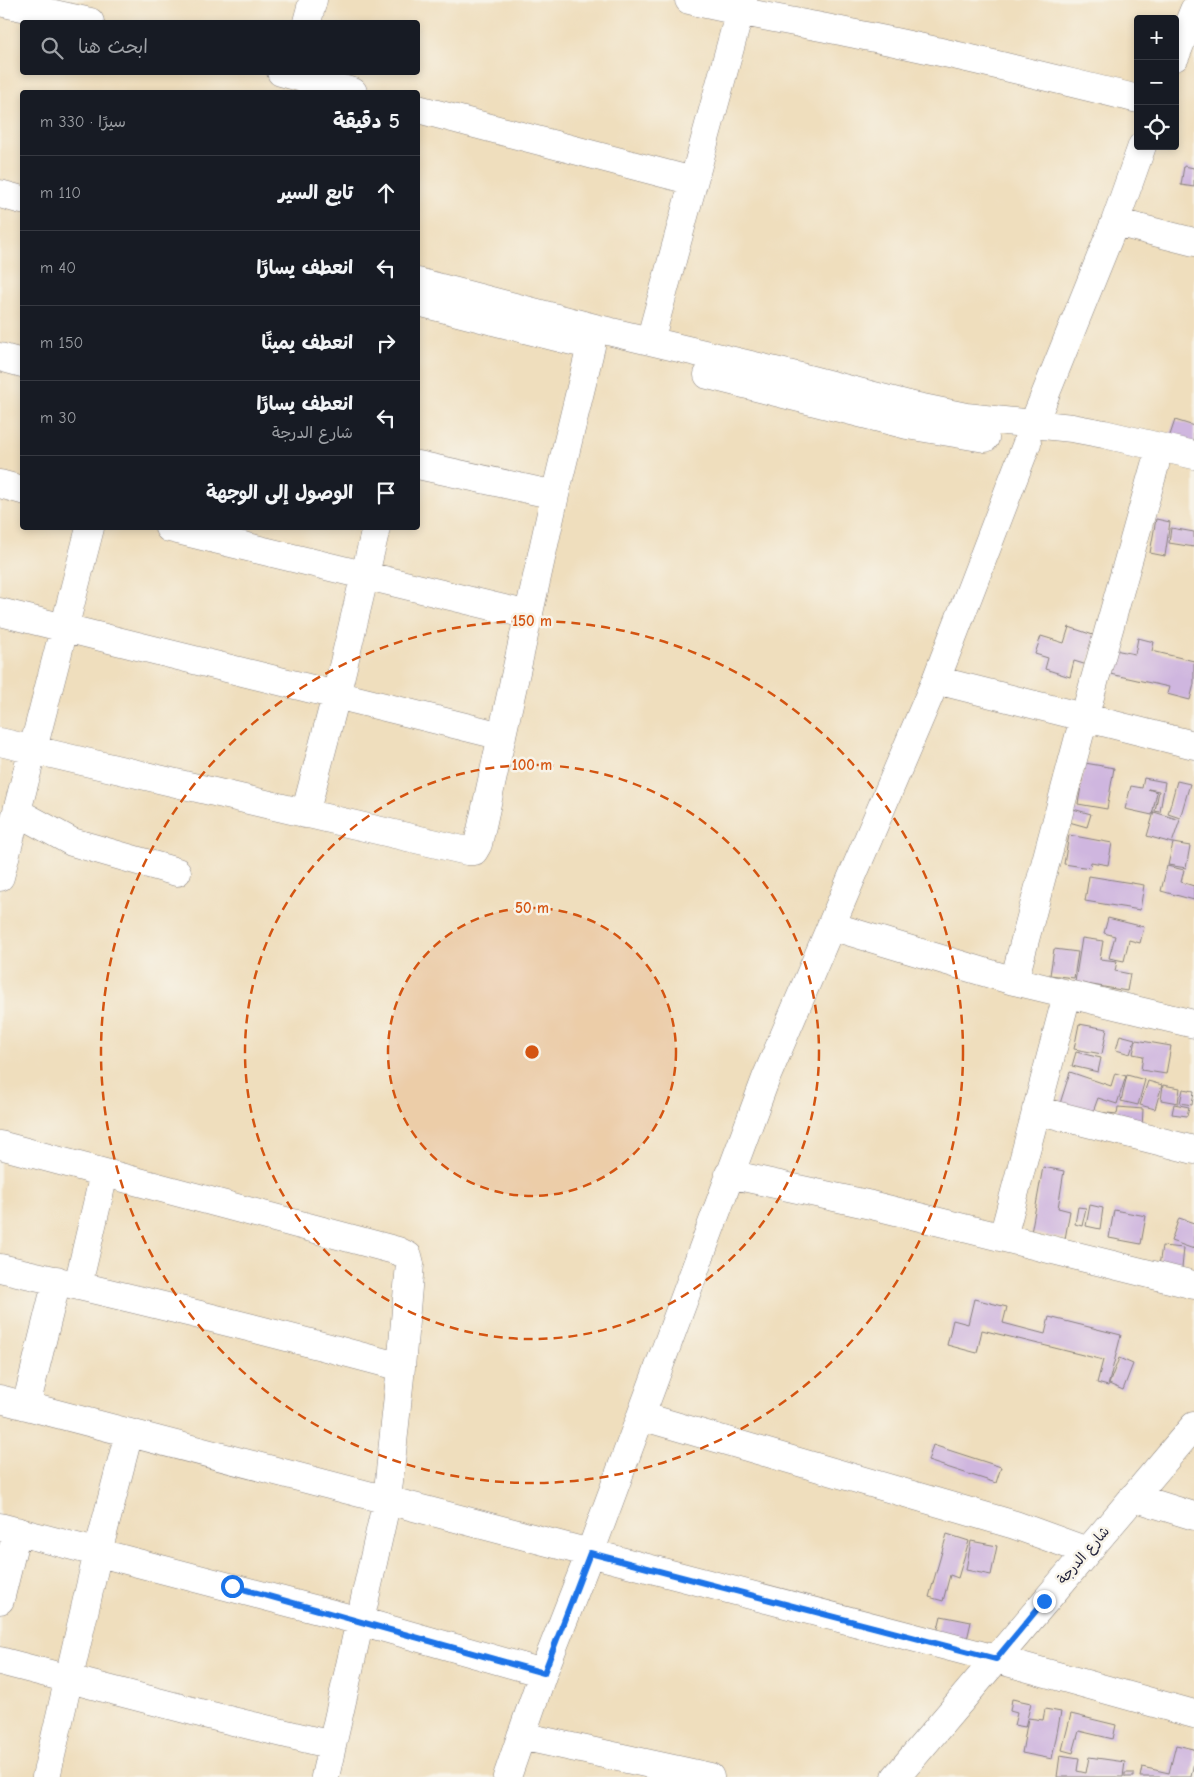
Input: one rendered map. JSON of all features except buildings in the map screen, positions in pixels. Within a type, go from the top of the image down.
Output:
[{"type":"street","points":[[308,20],[313,0]]},
{"type":"street","points":[[689,0],[741,6],[860,35],[964,57],[1134,99]]},
{"type":"street","points":[[0,2],[81,20]]},
{"type":"street","points":[[650,341],[741,6]]},
{"type":"street","points":[[1179,47],[1194,10]]},
{"type":"street","points":[[289,78],[345,90]]},
{"type":"street","points":[[420,111],[693,182]]},
{"type":"street","points":[[507,1777],[766,1078],[936,680],[1030,434],[1115,222],[1141,150]]},
{"type":"street","points":[[0,175],[20,180]]},
{"type":"street","points":[[0,194],[20,199]]},
{"type":"street","points":[[1115,222],[1194,242]]},
{"type":"street","points":[[420,283],[913,406],[966,416],[1066,446],[1098,451],[1194,475]]},
{"type":"street","points":[[420,303],[907,425],[961,435],[1030,434],[1072,428],[1194,455]]},
{"type":"street","points":[[0,742],[305,814],[474,850],[478,844],[554,495],[591,346]]},
{"type":"street","points":[[0,357],[20,362]]},
{"type":"street","points":[[420,465],[554,495]]},
{"type":"street","points":[[1014,981],[1084,718],[1155,465]]},
{"type":"street","points":[[0,484],[20,489]]},
{"type":"street","points":[[0,877],[90,530]]},
{"type":"street","points":[[177,530],[529,615]]},
{"type":"street","points":[[305,814],[336,696],[376,530]]},
{"type":"street","points":[[0,612],[502,736]]},
{"type":"street","points":[[936,680],[1194,745]]},
{"type":"street","points":[[17,812],[72,842],[177,872]]},
{"type":"street","points":[[831,926],[1014,981],[1194,1024]]},
{"type":"street","points":[[1003,1237],[1067,995]]},
{"type":"street","points":[[1036,1110],[1194,1150]]},
{"type":"street","points":[[0,1145],[398,1251],[408,1256],[410,1264],[387,1500],[325,1777]]},
{"type":"street","points":[[26,1406],[104,1174]]},
{"type":"street","points":[[729,1174],[871,1205],[1194,1285]]},
{"type":"street","points":[[0,1268],[68,1282],[275,1333],[401,1367]]},
{"type":"street","points":[[0,1399],[996,1659],[1194,1714]]},
{"type":"street","points":[[641,1416],[1015,1525],[1087,1551]]},
{"type":"street","name":"شارع الدرجة","points":[[896,1777],[1194,1426]]},
{"type":"street","points":[[46,1777],[70,1680],[98,1552],[129,1433]]},
{"type":"street","points":[[1133,1497],[1194,1516]]},
{"type":"street","points":[[0,1600],[8,1529],[360,1621],[544,1673]]},
{"type":"street","points":[[0,1661],[332,1745]]},
{"type":"street","points":[[521,1736],[710,1777]]},
{"type":"route","points":[[232,1586],[544,1673],[590,1553],[996,1659],[1044,1601]]}]
